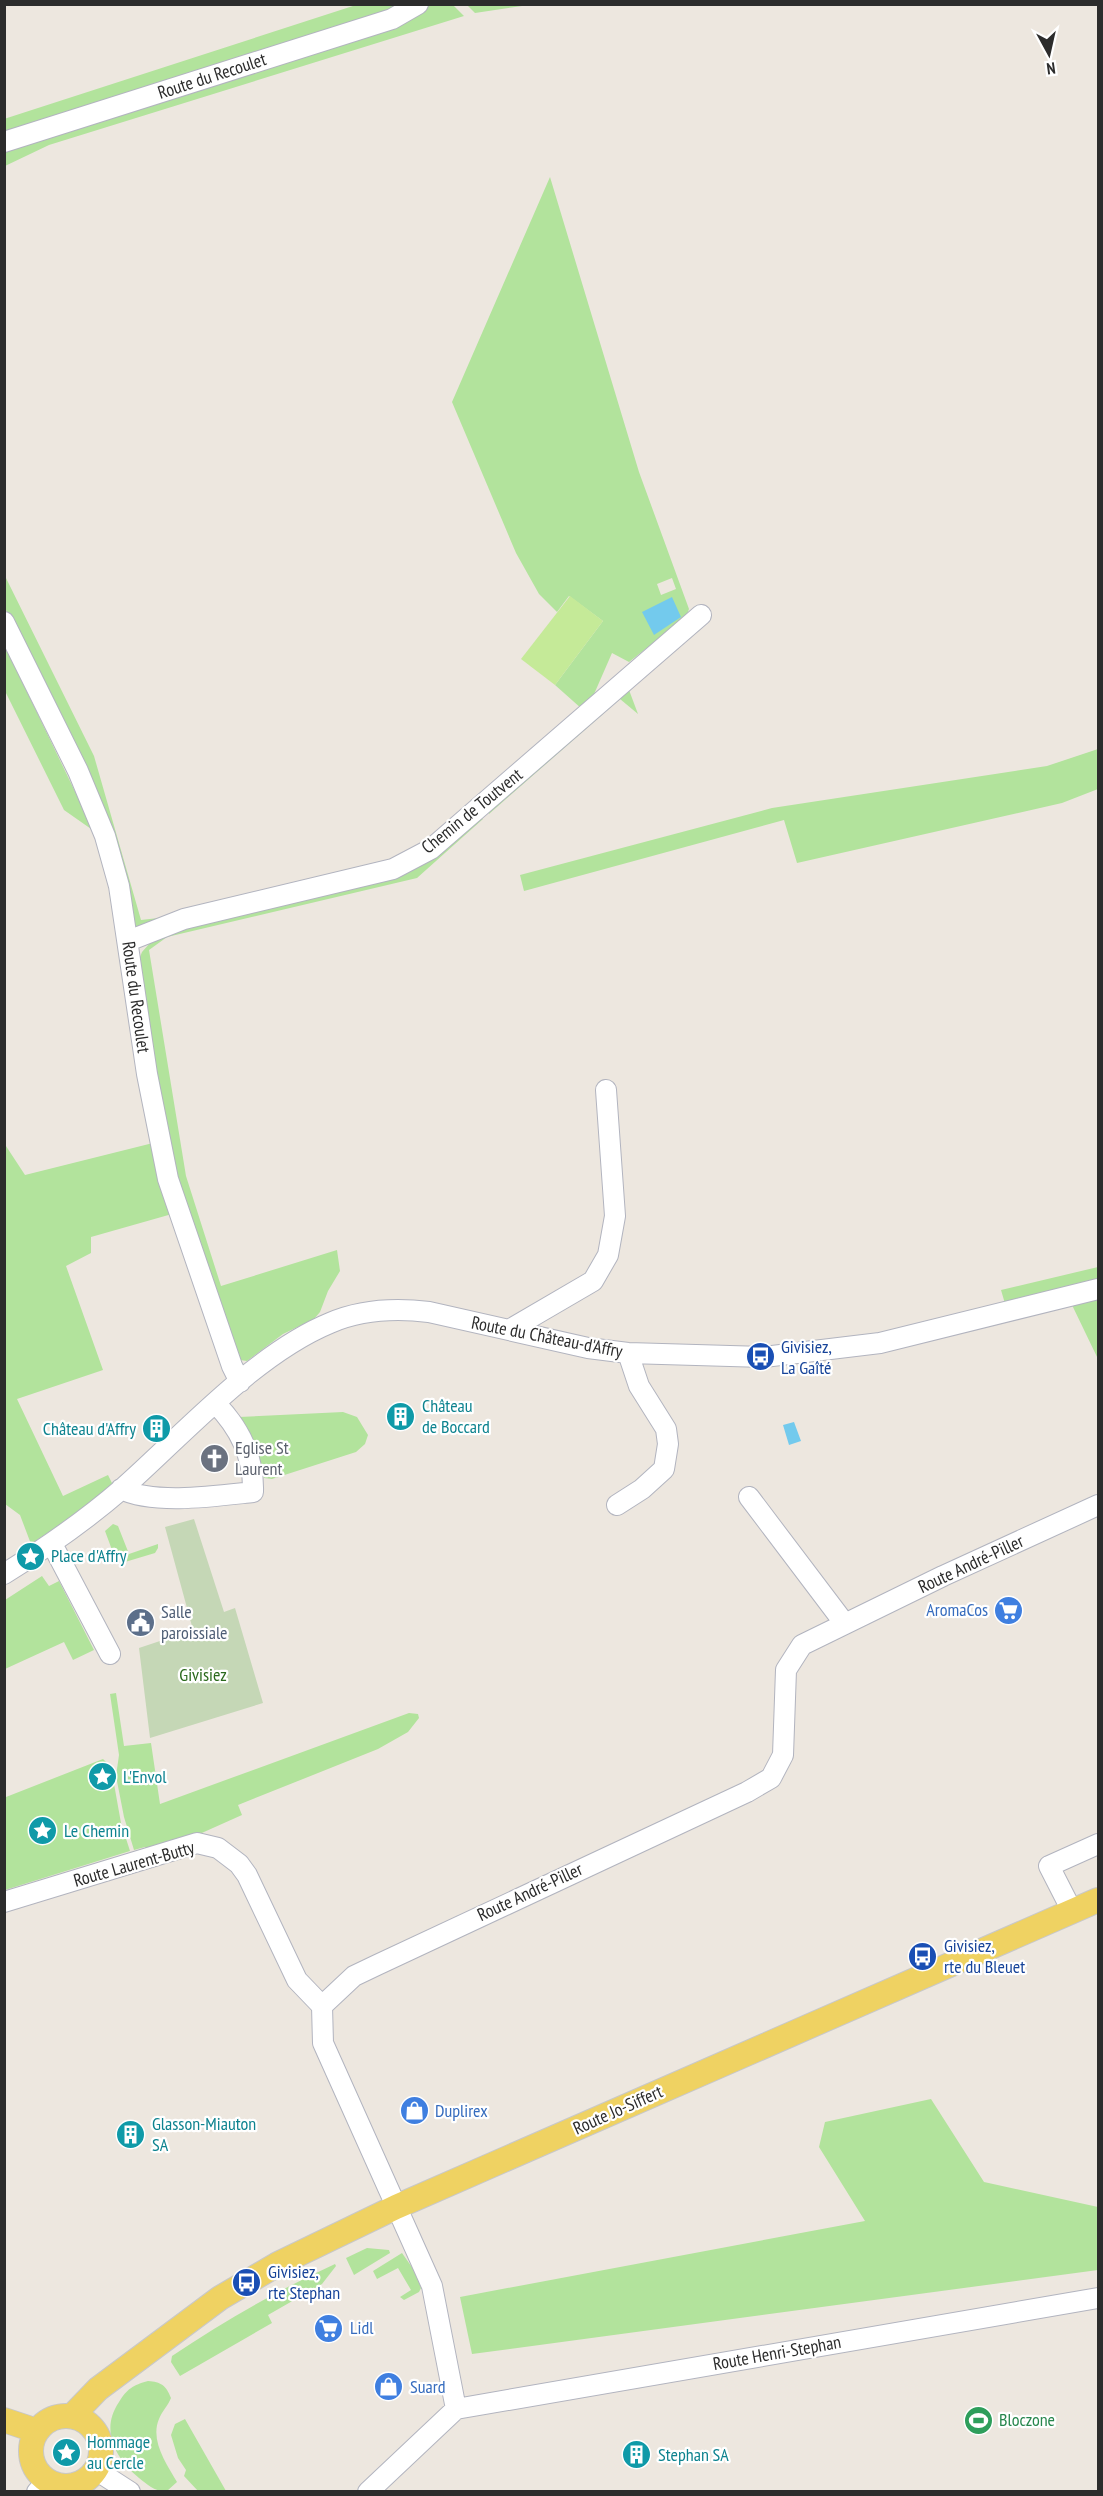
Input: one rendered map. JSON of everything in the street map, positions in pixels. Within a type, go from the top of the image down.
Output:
[{"type":"main road","name":"Route Jo-Siffert","points":[[82,2421],[112,2394],[153,2348],[220,2298],[269,2269],[396,2207],[1098,1899]]},
{"type":"main road","points":[[52,2418],[82,2421],[98,2434],[102,2452],[96,2470],[91,2477],[74,2485],[42,2486],[40,2475],[32,2458],[33,2439],[37,2431],[52,2418]]},
{"type":"main road","points":[[4,2420],[37,2431]]},
{"type":"street","name":"Route du Recoulet","points":[[4,142],[392,19],[418,4]]},
{"type":"street","name":"Chemin de Toutvent","points":[[128,941],[184,919],[393,869],[431,849],[701,615]]},
{"type":"street","name":"Route du Recoulet","points":[[4,622],[78,771],[105,836],[118,886],[147,1074],[168,1179],[232,1366],[240,1382]]},
{"type":"street","points":[[509,1330],[593,1281],[608,1255],[615,1215],[606,1090]]},
{"type":"street","name":"Route du Château-d'Affry","points":[[122,1489],[215,1403],[294,1341],[331,1322],[384,1310],[406,1309],[429,1312],[588,1348],[627,1353],[764,1357],[831,1350],[928,1332],[1098,1289]]},
{"type":"street","points":[[616,1505],[642,1489],[664,1468],[668,1444],[666,1429],[639,1386],[627,1353]]},
{"type":"street","points":[[4,1574],[52,1544],[122,1489],[134,1495],[182,1498],[253,1492],[252,1464],[237,1430],[215,1403]]},
{"type":"street","points":[[749,1497],[845,1624]]},
{"type":"street","name":"Route André-Piller","points":[[322,2006],[354,1976],[747,1792],[771,1778],[783,1755],[786,1670],[802,1645],[1098,1505]]},
{"type":"street","points":[[52,1544],[110,1654]]},
{"type":"street","name":"Route Laurent-Butty","points":[[4,1902],[197,1843],[218,1848],[229,1854],[247,1875],[297,1980],[322,2006]]},
{"type":"street","points":[[1072,1911],[1049,1866],[1098,1844]]},
{"type":"street","points":[[322,2006],[323,2043],[432,2286],[456,2409],[368,2492]]},
{"type":"street","name":"Route Henri-Stephan","points":[[456,2409],[1098,2298]]},
{"type":"street","points":[[96,2470],[130,2492]]},
{"type":"green space","points":[[356,5],[401,5],[383,13],[5,133],[4,119]]},
{"type":"green space","points":[[427,5],[453,5],[464,16],[49,145],[5,166],[4,149]]},
{"type":"green space","points":[[467,5],[529,5],[475,13]]},
{"type":"green space","points":[[550,177],[639,472],[689,609],[686,617],[629,662],[612,653],[591,701],[582,709],[555,685],[603,621],[569,596],[557,612],[539,594],[516,553],[452,402]],"holes":[[[672,578],[676,589],[661,595],[657,584]]]},
{"type":"green space","points":[[4,574],[94,756],[141,920],[185,915],[137,929],[132,922],[82,764],[5,608]]},
{"type":"green space","points":[[570,596],[603,621],[555,685],[521,659]]},
{"type":"green space","points":[[4,644],[94,831],[64,810],[5,691]]},
{"type":"green space","points":[[625,685],[638,714],[620,699],[489,814],[489,805]]},
{"type":"green space","points":[[1098,749],[1098,789],[1062,803],[797,863],[784,820],[524,891],[520,875],[772,808],[1047,766]]},
{"type":"green space","points":[[477,815],[483,819],[417,878],[167,937],[149,950],[186,1176],[221,1286],[337,1250],[340,1271],[328,1291],[320,1312],[314,1319],[283,1334],[247,1361],[240,1360],[182,1199],[167,1143],[138,962],[142,952],[158,934],[394,873]]},
{"type":"green space","points":[[4,1143],[25,1175],[153,1143],[172,1214],[91,1237],[91,1253],[66,1266],[103,1370],[17,1399],[63,1496],[108,1475],[113,1485],[92,1503],[31,1544],[20,1515],[5,1504]]},
{"type":"green space","points":[[1098,1267],[1098,1283],[1006,1307],[1001,1290]]},
{"type":"green space","points":[[1098,1298],[1098,1359],[1072,1305]]},
{"type":"green space","points":[[343,1412],[357,1417],[368,1435],[365,1444],[356,1452],[272,1479],[264,1478],[237,1422],[239,1417]]},
{"type":"green space","name":"Givisiez","points":[[194,1519],[224,1612],[235,1608],[263,1703],[150,1738],[139,1648],[193,1630],[165,1527]]},
{"type":"green space","points":[[113,1524],[118,1526],[129,1554],[158,1544],[155,1553],[125,1562],[115,1558],[105,1531]]},
{"type":"green space","points":[[42,1576],[49,1586],[59,1581],[94,1650],[73,1660],[64,1642],[5,1669],[5,1600]]},
{"type":"green space","points":[[116,1693],[124,1746],[151,1743],[160,1804],[409,1713],[418,1714],[419,1718],[408,1732],[378,1749],[238,1805],[242,1815],[195,1836],[147,1850],[145,1847],[134,1850],[124,1817],[116,1776],[119,1755],[110,1694]]},
{"type":"green space","points":[[103,1759],[111,1767],[121,1823],[130,1851],[5,1890],[5,1796]]},
{"type":"green space","points":[[931,2099],[984,2182],[1098,2207],[1098,2270],[472,2354],[460,2297],[865,2221],[819,2147],[825,2122]]},
{"type":"green space","points":[[367,2248],[389,2250],[390,2253],[354,2275],[346,2258]]},
{"type":"green space","points":[[402,2253],[416,2273],[421,2288],[419,2292],[404,2300],[400,2297],[411,2290],[398,2268],[377,2279],[373,2271]]},
{"type":"green space","points":[[335,2264],[336,2266],[322,2284],[268,2315],[272,2323],[180,2376],[171,2362],[172,2356],[252,2307]]},
{"type":"green space","points":[[148,2381],[162,2385],[171,2398],[160,2416],[156,2435],[160,2451],[177,2482],[167,2491],[152,2488],[130,2470],[117,2453],[111,2433],[113,2412],[122,2398],[131,2388]]},
{"type":"green space","points":[[185,2419],[226,2491],[198,2491],[184,2476],[186,2470],[178,2458],[171,2435],[175,2424]]},
{"type":"green space","points":[[66,2439],[75,2443],[79,2452],[75,2461],[66,2465],[57,2461],[53,2452],[57,2443]]},
{"type":"water","points":[[672,597],[681,617],[654,635],[642,612]]},
{"type":"water","points":[[794,1422],[801,1441],[789,1445],[783,1425]]},
{"type":"place","name":"Givisiez, La Gaîté","points":[[760,1357]]},
{"type":"place","name":"Château de Boccard","points":[[401,1416]]},
{"type":"place","name":"Château d'Affry","points":[[157,1429]]},
{"type":"place","name":"Eglise St Laurent","points":[[214,1458]]},
{"type":"place","name":"Place d'Affry","points":[[30,1556]]},
{"type":"place","name":"AromaCos","points":[[1009,1610]]},
{"type":"place","name":"Salle paroissiale","points":[[140,1622]]},
{"type":"place","name":"L'Envol","points":[[102,1777]]},
{"type":"place","name":"Le Chemin","points":[[43,1831]]},
{"type":"place","name":"Givisiez, rte du Bleuet","points":[[923,1956]]},
{"type":"place","name":"Duplirex","points":[[414,2111]]},
{"type":"place","name":"Glasson-Miauton SA","points":[[131,2134]]},
{"type":"place","name":"Givisiez, rte Stephan","points":[[247,2282]]},
{"type":"place","name":"Lidl","points":[[329,2328]]},
{"type":"place","name":"Suard","points":[[389,2387]]},
{"type":"place","name":"Bloczone","points":[[978,2420]]},
{"type":"place","name":"Hommage au Cercle","points":[[66,2452]]},
{"type":"place","name":"Stephan SA","points":[[637,2455]]}]
